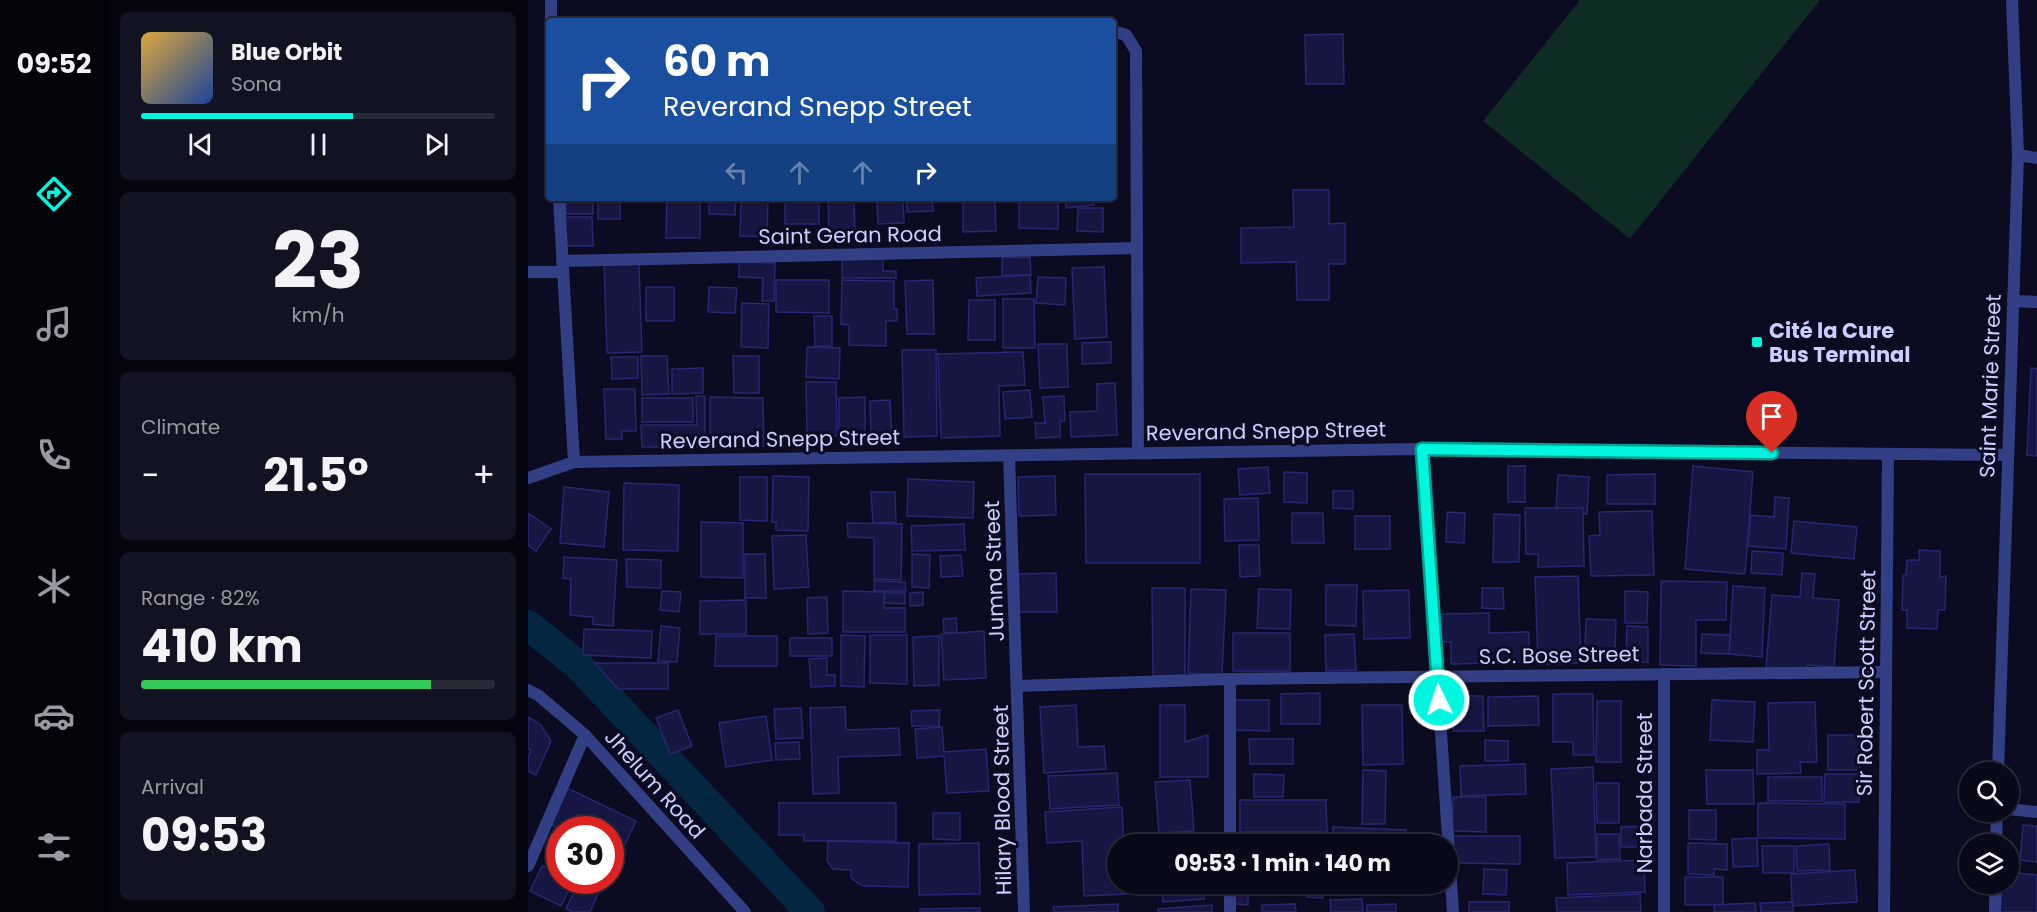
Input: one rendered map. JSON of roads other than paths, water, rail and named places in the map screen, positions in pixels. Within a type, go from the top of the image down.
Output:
[{"type":"street","points":[[551,0],[551,18]]},
{"type":"street","name":"Saint Marie Street","points":[[1998,762],[2018,155],[2012,0]]},
{"type":"street","points":[[1116,32],[1126,34],[1136,51],[1138,453]]},
{"type":"street","points":[[2018,155],[2037,158]]},
{"type":"street","points":[[559,201],[574,462]]},
{"type":"street","name":"Saint Geran Road","points":[[528,272],[563,266],[1137,248]]},
{"type":"street","points":[[2013,301],[2037,302]]},
{"type":"street","points":[[1422,449],[1453,912]]},
{"type":"street","name":"Reverand Snepp Street","points":[[528,478],[574,462],[1138,453],[1422,449],[2007,455]]},
{"type":"street","name":"Sir Robert Scott Street","points":[[1884,912],[1888,454]]},
{"type":"street","name":"Jumna Street","points":[[1010,455],[1018,686]]},
{"type":"street","name":"S.C. Bose Street","points":[[1018,686],[1230,679],[1885,672]]},
{"type":"street","name":"Narbada Street","points":[[1664,674],[1664,912]]},
{"type":"street","points":[[1230,679],[1230,834]]},
{"type":"street","name":"Hilary Blood Street","points":[[1018,686],[1024,912]]},
{"type":"street","name":"Jhelum Road","points":[[528,690],[538,695],[585,735],[746,912]]},
{"type":"street","points":[[528,866],[585,735]]},
{"type":"street","points":[[2019,810],[2037,812]]},
{"type":"street","points":[[1230,894],[1230,912]]},
{"type":"street","points":[[1995,894],[1995,912]]},
{"type":"street","points":[[728,912],[734,899]]},
{"type":"waterway","points":[[528,625],[578,665],[810,912]]},
{"type":"place","name":"Cité la Cure Bus Terminal","points":[[1757,342]]}]
